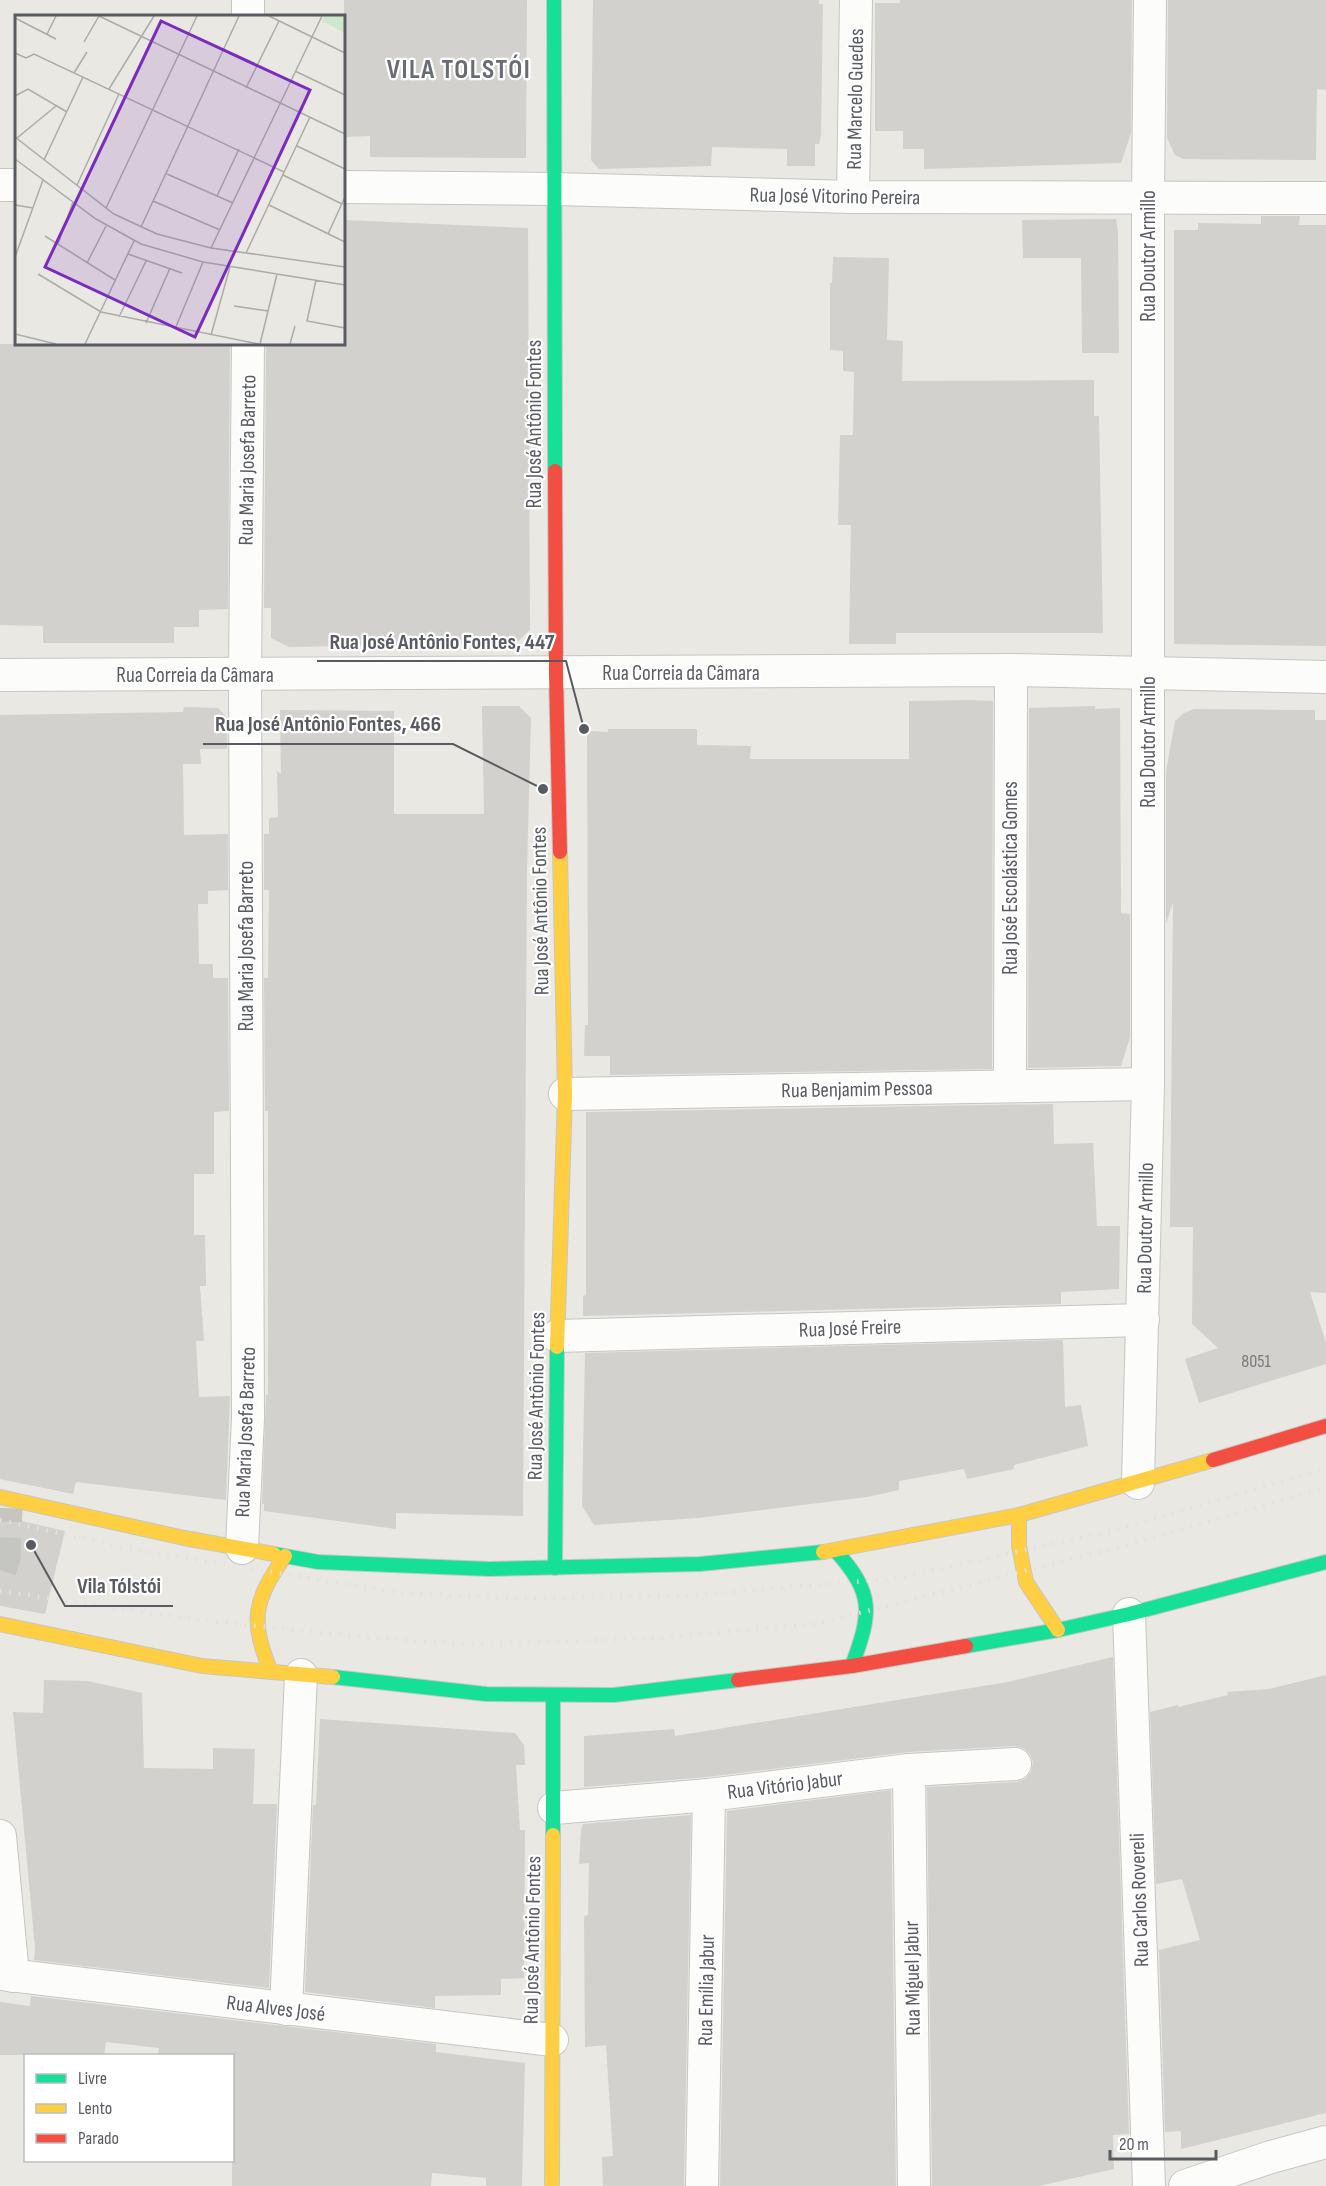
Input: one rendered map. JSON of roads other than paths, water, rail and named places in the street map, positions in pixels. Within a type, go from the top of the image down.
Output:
[{"type":"main road","name":"Rua José Antônio Fontes","points":[[554,0],[556,674],[565,1094],[557,1336],[555,1568]]},
{"type":"main road","points":[[3,1501],[184,1538],[318,1562],[489,1569],[700,1564],[836,1551],[1019,1515],[1138,1483],[1326,1426]]},
{"type":"main road","points":[[1019,1515],[1019,1546],[1026,1582],[1058,1630]]},
{"type":"main road","points":[[836,1551],[858,1577],[865,1597],[863,1634],[852,1666]]},
{"type":"main road","points":[[285,1556],[265,1585],[258,1604],[256,1619],[261,1649],[286,1673]]},
{"type":"main road","points":[[0,1624],[202,1666],[486,1694],[614,1695],[852,1666],[1058,1630],[1129,1614],[1326,1562]]},
{"type":"main road","name":"Rua José Antônio Fontes","points":[[552,2186],[553,1695]]},
{"type":"street","name":"Rua Marcelo Guedes","points":[[853,197],[856,0]]},
{"type":"street","name":"Rua Doutor Armillo","points":[[1138,1483],[1148,1084],[1150,0]]},
{"type":"street","name":"Rua José Vitorino Pereira","points":[[345,187],[554,189],[853,197],[1326,198]]},
{"type":"street","name":"Rua Maria Josefa Barreto","points":[[242,1548],[248,1418],[245,675],[248,345]]},
{"type":"street","name":"Rua Correia da Câmara","points":[[0,675],[1011,670],[1326,677]]},
{"type":"street","name":"Rua José Escolástica Gomes","points":[[1010,1086],[1011,670]]},
{"type":"street","name":"Rua Benjamim Pessoa","points":[[565,1094],[1148,1084]]},
{"type":"street","name":"Rua José Freire","points":[[557,1336],[1143,1320]]},
{"type":"street","name":"Rua Carlos Rovereli","points":[[1129,1614],[1149,2186]]},
{"type":"street","points":[[286,1673],[286,2009]]},
{"type":"street","name":"Rua Vitório Jabur","points":[[554,1808],[708,1795],[909,1770],[1015,1764]]},
{"type":"street","name":"Rua Miguel Jabur","points":[[909,1770],[914,2186]]},
{"type":"street","name":"Rua Emília Jabur","points":[[702,2186],[708,1795]]},
{"type":"street","points":[[0,1836],[6,1975]]},
{"type":"street","name":"Rua Alves José","points":[[6,1975],[552,2040]]},
{"type":"street","points":[[1185,2186],[1233,2178],[1326,2142]]},
{"type":"tunnel","points":[[0,1570],[4,1558],[6,1508]]},
{"type":"railway","points":[[0,1520],[125,1548],[401,1593],[502,1598],[683,1596],[900,1578],[1110,1531],[1326,1469]]},
{"type":"railway","points":[[0,1591],[192,1619],[361,1637],[464,1644],[644,1639],[816,1624],[1116,1548],[1326,1488]]},
{"type":"place","name":"Rua José Antônio Fontes, 447","points":[[584,729]]},
{"type":"place","name":"Rua José Antônio Fontes, 466","points":[[543,789]]},
{"type":"place","name":"Vila Tólstói","points":[[31,1545]]},
{"type":"district","name":"VILA TOLSTÓI","points":[[459,69]]}]
